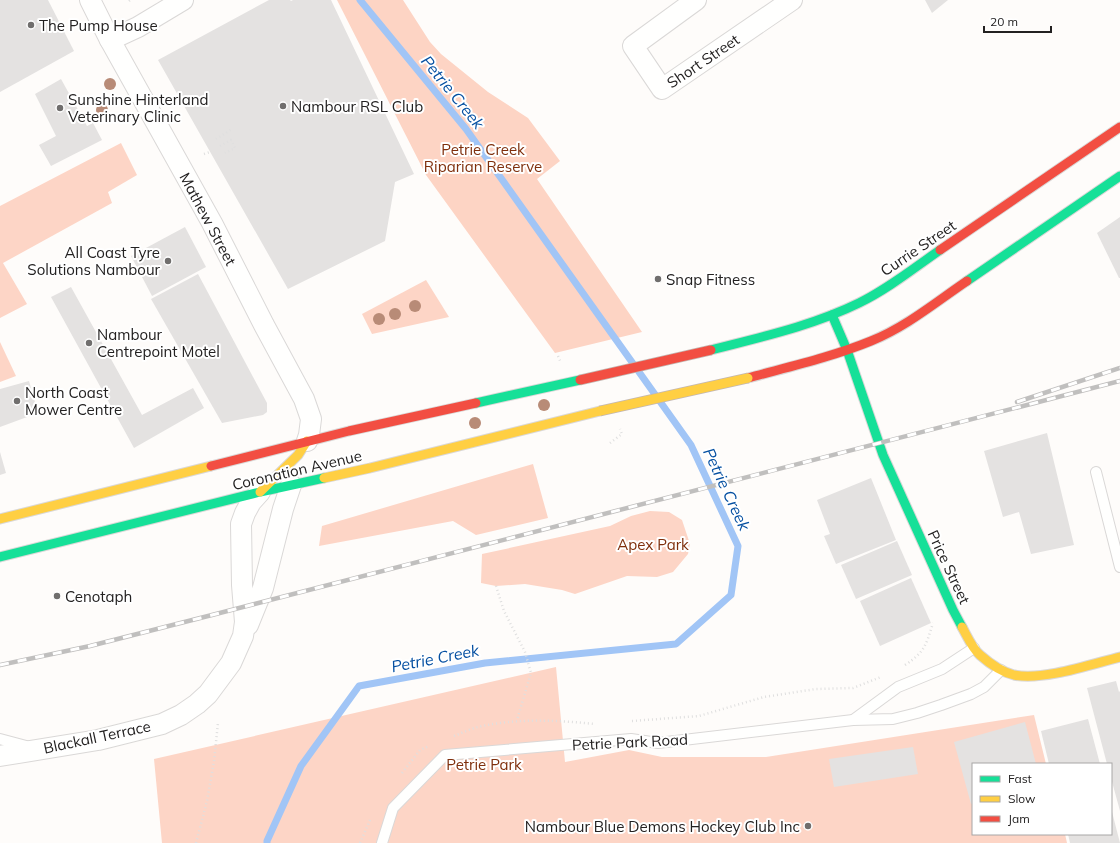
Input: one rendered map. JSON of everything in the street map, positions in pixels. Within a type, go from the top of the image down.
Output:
[{"type":"main road","name":"Currie Street","points":[[711,350],[832,316],[863,302],[1120,127]]},
{"type":"main road","points":[[847,350],[872,341],[899,326],[1118,181]]},
{"type":"main road","name":"Price Street","points":[[832,316],[847,350],[883,455],[953,610],[974,648],[980,655],[1001,670],[1015,675],[1032,676],[1055,673],[1120,657]]},
{"type":"main road","name":"Coronation Avenue","points":[[0,519],[307,441],[711,350]]},
{"type":"main road","name":"Coronation Avenue","points":[[0,557],[260,492],[294,478],[416,457],[600,411],[748,378],[847,350]]},
{"type":"main road","points":[[294,478],[307,441]]},
{"type":"main road","points":[[260,492],[298,455],[307,441]]},
{"type":"street","name":"Mathew Street","points":[[90,0],[110,40],[212,223],[264,326],[304,399],[310,419],[307,441]]},
{"type":"street","points":[[110,40],[138,27],[183,0]]},
{"type":"street","name":"Short Street","points":[[696,0],[633,46],[662,89],[792,0]]},
{"type":"street","points":[[243,636],[263,588],[283,508],[294,478]]},
{"type":"street","name":"Blackall Terrace","points":[[0,756],[98,740],[162,724],[181,715],[197,704],[215,686],[231,663],[243,636],[245,622],[242,585],[241,524],[245,513],[260,492]]},
{"type":"lane","points":[[1096,472],[1120,567]]},
{"type":"lane","name":"Petrie Park Road","points":[[853,720],[898,687],[942,669],[974,648]]},
{"type":"lane","name":"Petrie Park Road","points":[[382,843],[393,808],[446,755],[631,739],[658,743],[853,720],[893,719],[942,705],[971,694],[984,686],[1001,670]]},
{"type":"lane","points":[[0,739],[40,749]]},
{"type":"path","points":[[216,138],[232,129]]},
{"type":"path","points":[[220,146],[230,140],[235,148],[225,154]]},
{"type":"path","points":[[204,154],[210,152]]},
{"type":"path","points":[[610,443],[622,434]]},
{"type":"path","points":[[496,586],[504,611],[525,652],[531,674],[517,720]]},
{"type":"path","points":[[904,666],[917,657],[926,646],[934,621]]},
{"type":"path","points":[[628,722],[699,716],[764,697],[816,689],[853,688],[886,675]]},
{"type":"path","points":[[448,738],[477,728],[517,720],[563,721],[600,725]]},
{"type":"path","points":[[196,843],[208,794],[214,761],[218,723]]},
{"type":"path","points":[[398,779],[420,750],[434,744]]},
{"type":"path","points":[[360,843],[372,816]]},
{"type":"green space","name":"Petrie Creek Riparian Reserve","points":[[337,0],[403,0],[430,42],[441,54],[488,92],[528,118],[560,161],[537,179],[642,332],[555,353],[426,175]]},
{"type":"green space","points":[[121,143],[137,175],[108,192],[112,203],[3,263],[27,304],[0,318],[0,206]]},
{"type":"green space","points":[[426,280],[449,317],[372,334],[362,314]]},
{"type":"green space","points":[[0,342],[16,376],[0,382]]},
{"type":"green space","points":[[533,464],[548,518],[476,535],[453,521],[319,546],[322,526]]},
{"type":"green space","name":"Apex Park","points":[[650,511],[669,512],[682,520],[690,544],[688,554],[673,572],[657,577],[627,576],[575,594],[562,590],[525,584],[496,586],[481,583],[482,554],[610,526],[631,516]]},
{"type":"green space","name":"Petrie Park","points":[[556,667],[565,762],[629,750],[662,757],[766,757],[1034,715],[1046,763],[972,763],[972,835],[1065,835],[1067,843],[162,843],[154,759]]},
{"type":"building","name":"The Pump House","points":[[0,0],[48,0],[74,51],[0,92]]},
{"type":"building","name":"Nambour RSL Club","points":[[269,0],[331,0],[414,174],[395,182],[385,241],[288,289],[158,60]]},
{"type":"building","points":[[925,0],[948,0],[932,13]]},
{"type":"building","name":"Sunshine Hinterland Veterinary Clinic","points":[[61,79],[87,126],[93,123],[102,140],[51,166],[39,145],[56,136],[35,94]]},
{"type":"building","points":[[1120,217],[1120,278],[1119,278],[1097,233]]},
{"type":"building","name":"All Coast Tyre Solutions Nambour","points":[[185,227],[206,267],[152,296],[131,256]]},
{"type":"building","points":[[198,274],[267,403],[267,412],[263,415],[222,423],[151,299]]},
{"type":"building","name":"Nambour Centrepoint Motel","points":[[71,287],[142,415],[193,388],[204,408],[134,448],[51,297]]},
{"type":"building","name":"North Coast Mower Centre","points":[[29,381],[38,413],[0,427],[0,389]]},
{"type":"building","points":[[1047,433],[1074,545],[1031,554],[1019,512],[1003,517],[984,451]]},
{"type":"building","name":"North Coast Mower Centre","points":[[0,452],[6,473],[0,475]]},
{"type":"building","points":[[871,478],[896,540],[836,564],[824,536],[830,534],[817,500]]},
{"type":"building","points":[[897,541],[912,575],[856,599],[841,565]]},
{"type":"building","points":[[911,578],[931,623],[880,646],[860,601]]},
{"type":"building","points":[[1116,681],[1119,692],[1120,691],[1120,811],[1112,782],[1112,763],[1107,763],[1087,688]]},
{"type":"building","points":[[1088,719],[1100,763],[1049,763],[1041,731]]},
{"type":"building","points":[[1025,722],[1036,763],[972,763],[971,804],[954,742]]},
{"type":"building","points":[[913,747],[918,774],[834,787],[829,759]]},
{"type":"building","points":[[1112,812],[1120,843],[1070,843],[1068,835],[1112,835]]},
{"type":"waterway","name":"Petrie Creek","points":[[267,843],[301,766],[359,686],[485,663],[676,644],[731,595],[738,546],[691,445],[466,129],[360,0]]},
{"type":"railway","points":[[1017,402],[1120,368]]},
{"type":"railway","points":[[0,665],[90,646],[1120,381]]},
{"type":"traffic: fast","points":[[967,281],[1120,176]]},
{"type":"traffic: fast","points":[[711,350],[805,325],[841,311],[880,291],[940,250]]},
{"type":"traffic: fast","points":[[832,315],[847,350]]},
{"type":"traffic: fast","points":[[847,350],[883,455],[962,627]]},
{"type":"traffic: fast","points":[[476,403],[580,380]]},
{"type":"traffic: fast","points":[[0,557],[260,492],[324,478]]},
{"type":"traffic: slow","points":[[600,411],[748,378]]},
{"type":"traffic: slow","points":[[324,478],[600,411]]},
{"type":"traffic: slow","points":[[260,492],[298,455],[307,441]]},
{"type":"traffic: slow","points":[[0,519],[211,466]]},
{"type":"traffic: slow","points":[[962,627],[972,645],[980,655],[996,667],[1014,675],[1039,676],[1053,674],[1120,657]]},
{"type":"traffic: jam","points":[[940,250],[1120,127]]},
{"type":"traffic: jam","points":[[748,378],[825,357],[871,341],[909,321],[967,281]]},
{"type":"traffic: jam","points":[[580,380],[711,350]]},
{"type":"traffic: jam","points":[[211,466],[349,431],[476,403]]},
{"type":"place","name":"The Pump House","points":[[31,25]]},
{"type":"place","name":"Nambour RSL Club","points":[[283,106]]},
{"type":"place","name":"Sunshine Hinterland Veterinary Clinic","points":[[60,108]]},
{"type":"place","name":"All Coast Tyre Solutions Nambour","points":[[168,261]]},
{"type":"place","name":"Snap Fitness","points":[[658,279]]},
{"type":"place","name":"Nambour Centrepoint Motel","points":[[89,343]]},
{"type":"place","name":"North Coast Mower Centre","points":[[17,401]]},
{"type":"place","name":"Cenotaph","points":[[57,596]]},
{"type":"place","name":"Nambour Blue Demons Hockey Club Inc","points":[[808,826]]}]
